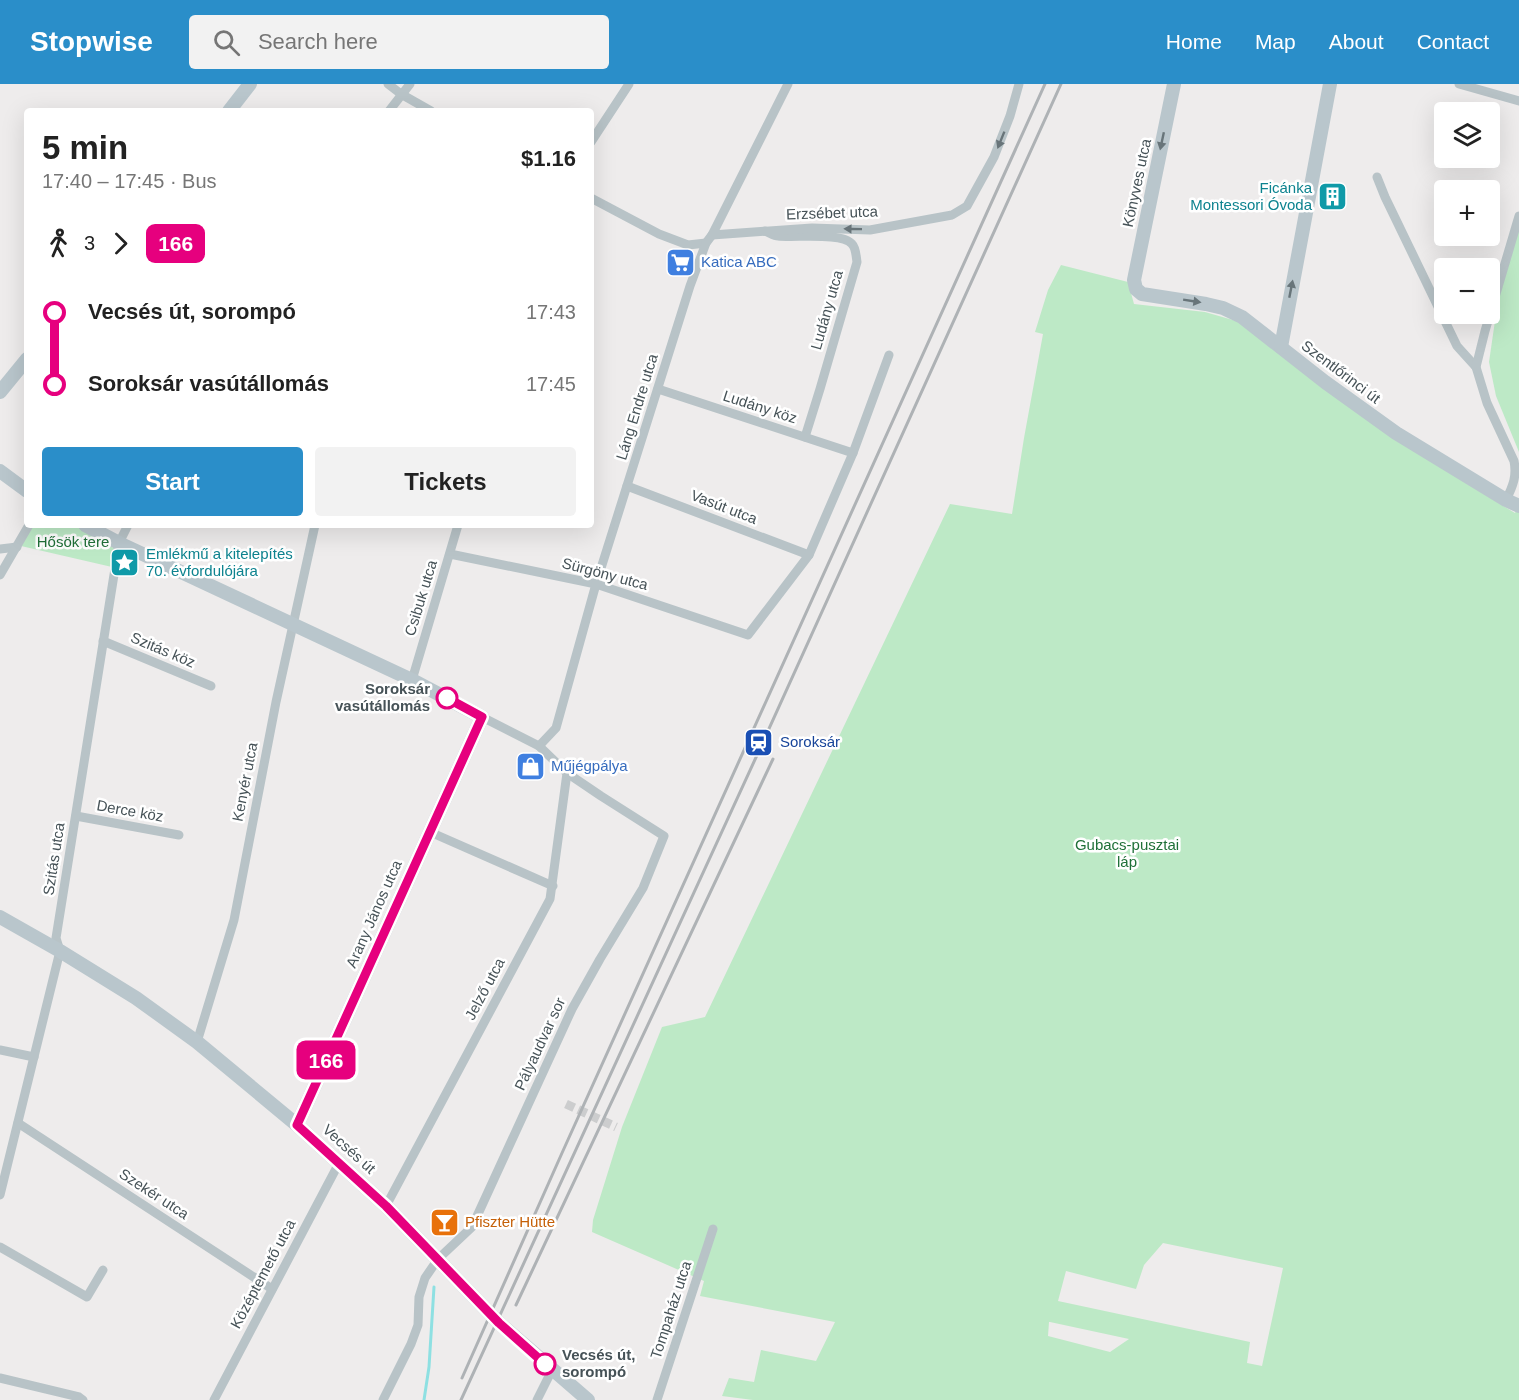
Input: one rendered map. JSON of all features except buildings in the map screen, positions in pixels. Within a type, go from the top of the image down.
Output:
[{"type":"street","points":[[231,108],[250,84]]},
{"type":"street","points":[[388,84],[426,108]]},
{"type":"street","points":[[391,108],[410,84]]},
{"type":"street","points":[[594,137],[629,84]]},
{"type":"street","name":"Láng Endre utca","points":[[539,747],[556,728],[596,584],[690,286],[706,243],[788,84]]},
{"type":"street","name":"Erzsébet utca","points":[[712,235],[812,228],[870,230],[952,214],[967,206],[994,158],[1019,84]]},
{"type":"street","name":"Könyves utca","points":[[1136,289],[1134,280],[1174,84]]},
{"type":"street","points":[[1281,347],[1330,84]]},
{"type":"street","points":[[1459,84],[1519,101]]},
{"type":"street","points":[[1377,177],[1457,346],[1476,368],[1486,403],[1514,460],[1516,470],[1514,483],[1506,500]]},
{"type":"street","points":[[594,200],[659,234],[688,246],[706,243]]},
{"type":"street","points":[[1476,368],[1519,216]]},
{"type":"street","name":"Ludány utca","points":[[765,230],[776,236],[843,238],[852,243],[856,252],[856,262],[805,437]]},
{"type":"street","name":"Szentlőrinci út","points":[[1136,289],[1142,294],[1206,304],[1242,316],[1325,382],[1396,433],[1519,506]]},
{"type":"street","points":[[809,555],[854,453],[889,355]]},
{"type":"street","points":[[0,392],[24,363]]},
{"type":"street","name":"Ludány köz","points":[[658,389],[854,453]]},
{"type":"street","points":[[0,471],[24,489]]},
{"type":"street","name":"Vasút utca","points":[[627,486],[809,555]]},
{"type":"street","points":[[0,575],[27,528]]},
{"type":"street","points":[[91,528],[412,680],[539,747],[567,773]]},
{"type":"street","name":"Szitás utca","points":[[0,1195],[60,951],[56,938],[119,543],[126,528]]},
{"type":"street","name":"Kenyér utca","points":[[197,1042],[234,920],[274,713],[314,528]]},
{"type":"street","name":"Csibuk utca","points":[[412,680],[457,528]]},
{"type":"street","points":[[0,549],[17,547]]},
{"type":"street","name":"Sürgöny utca","points":[[450,554],[596,584],[748,635],[809,555]]},
{"type":"street","name":"Szitás köz","points":[[103,641],[210,686]]},
{"type":"street","name":"Arany János utca","points":[[297,1125],[482,717]]},
{"type":"street","name":"Pályaudvar sor","points":[[383,1400],[418,1325],[419,1297],[425,1278],[438,1259],[472,1227],[572,1009],[643,888],[664,836],[567,773]]},
{"type":"street","name":"Jelző utca","points":[[386,1206],[550,899],[567,773]]},
{"type":"street","name":"Derce köz","points":[[76,816],[179,835]]},
{"type":"street","points":[[430,832],[553,886]]},
{"type":"street","name":"Vecsés út","points":[[0,917],[136,998],[197,1042],[297,1125],[386,1206],[499,1323],[588,1400]]},
{"type":"street","points":[[0,1050],[34,1058]]},
{"type":"street","name":"Szekér utca","points":[[18,1123],[272,1289]]},
{"type":"street","name":"Középtemető utca","points":[[214,1400],[339,1163]]},
{"type":"street","name":"Tompaház utca","points":[[657,1400],[712,1229]]},
{"type":"street","points":[[0,1247],[87,1297],[103,1270]]},
{"type":"street","points":[[537,1400],[552,1370]]},
{"type":"street","points":[[0,1378],[83,1400]]},
{"type":"green space","points":[[1519,219],[1519,452],[1496,396],[1489,362],[1495,324],[1500,324],[1502,273]]},
{"type":"green space","name":"Gubacs-pusztai láp","points":[[1061,265],[1128,282],[1134,304],[1205,312],[1240,322],[1388,435],[1515,513],[1519,503],[1519,1400],[753,1400],[722,1396],[729,1378],[754,1382],[761,1350],[816,1361],[835,1322],[700,1296],[704,1281],[592,1232],[593,1220],[622,1127],[662,1027],[705,1017],[950,504],[1012,514],[1043,334],[1035,332],[1048,290]],"holes":[[[1163,1243],[1283,1268],[1262,1366],[1247,1363],[1250,1342],[1058,1301],[1066,1271],[1136,1289],[1144,1265]],[[1050,1322],[1129,1339],[1110,1352],[1048,1336]]]},
{"type":"green space","name":"Hősök tere","points":[[30,528],[81,528],[115,549],[112,567],[21,546]]},
{"type":"waterway","points":[[424,1400],[429,1367],[434,1287]]},
{"type":"tunnel","points":[[566,1104],[616,1127]]},
{"type":"railway","points":[[462,1378],[1045,84]]},
{"type":"railway","points":[[461,1400],[758,753],[1061,84]]},
{"type":"railway","points":[[516,1305],[773,759]]},
{"type":"bus line","name":"166","points":[[447,698],[482,717],[297,1125],[386,1206],[499,1323],[545,1364]]},
{"type":"place","name":"Ficánka Montessori Óvoda","points":[[1333,197]]},
{"type":"place","name":"Katica ABC","points":[[680,262]]},
{"type":"place","name":"Emlékmű a kitelepítés 70. évfordulójára","points":[[125,563]]},
{"type":"place","name":"Soroksár vasútállomás","points":[[447,698]]},
{"type":"place","name":"Soroksár","points":[[759,742]]},
{"type":"place","name":"Műjégpálya","points":[[530,766]]},
{"type":"place","name":"Pfiszter Hütte","points":[[444,1222]]},
{"type":"place","name":"Vecsés út, sorompó","points":[[545,1364]]}]
